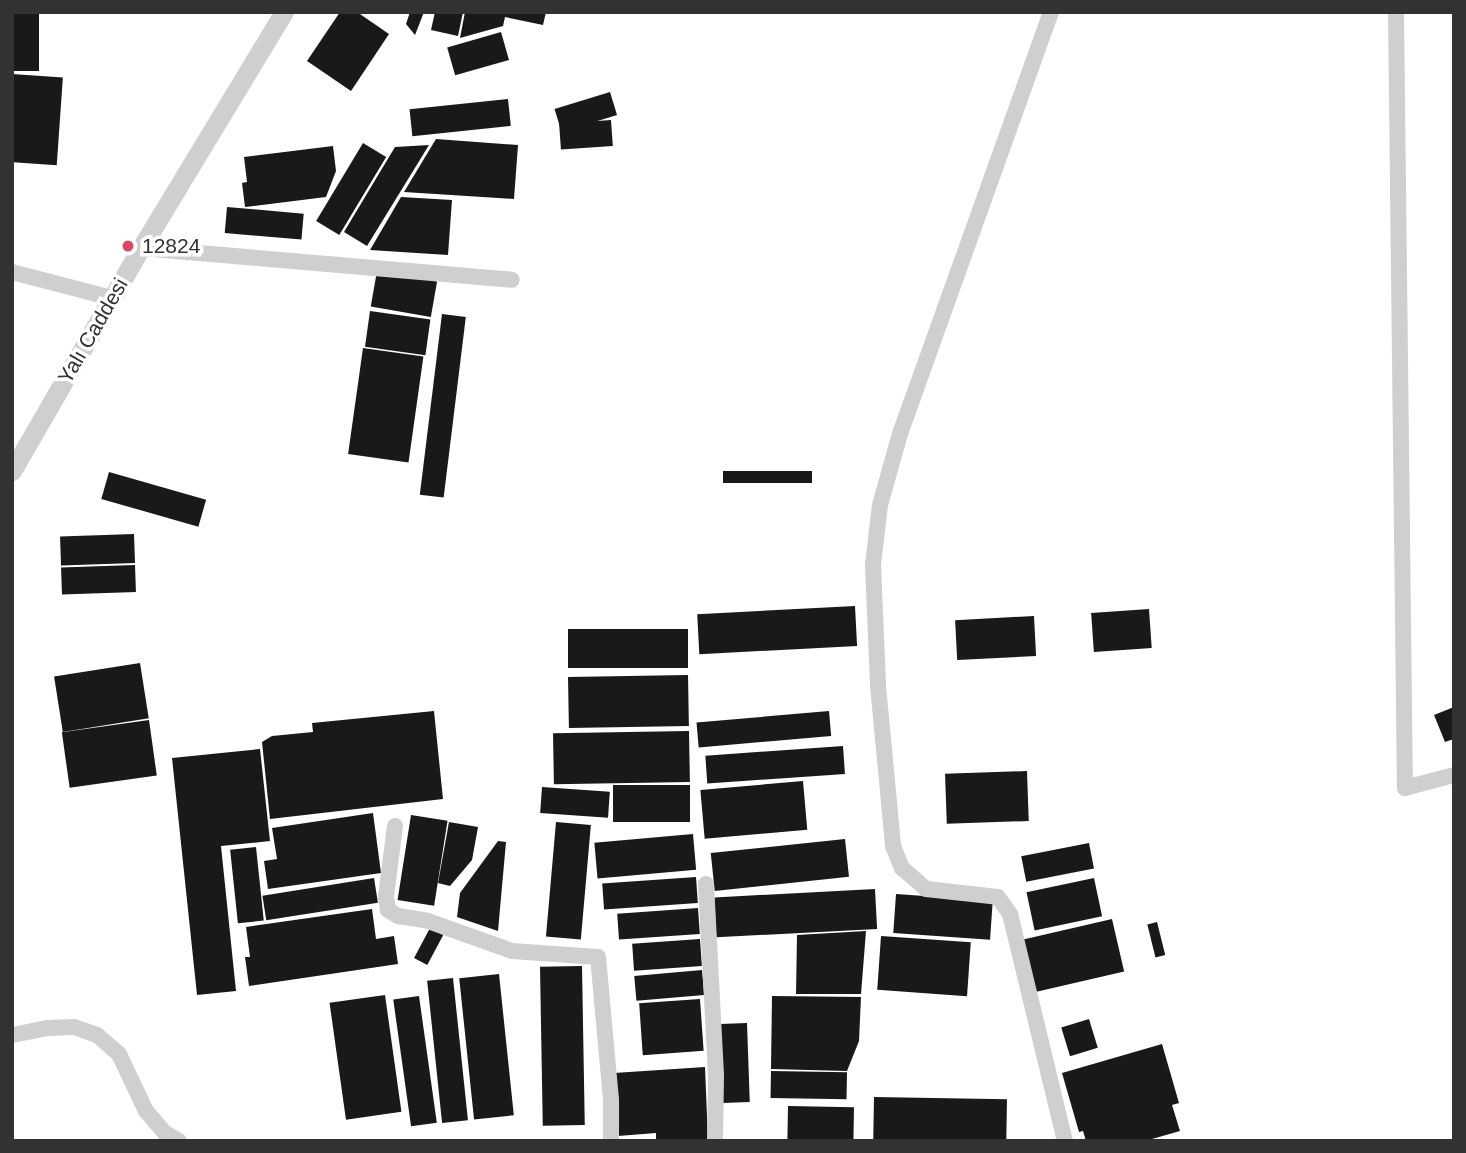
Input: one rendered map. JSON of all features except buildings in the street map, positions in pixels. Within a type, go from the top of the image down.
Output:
[{"type":"street","name":"Yalı Caddesi","points":[[12,471],[141,248],[284,12]]},
{"type":"street","points":[[1051,12],[901,430],[880,505],[873,565],[878,686],[893,846],[902,868],[926,889],[998,897],[1010,914],[1065,1141]]},
{"type":"street","points":[[1396,12],[1405,788],[1454,775]]},
{"type":"street","points":[[141,248],[512,280]]},
{"type":"street","points":[[12,272],[112,298]]},
{"type":"street","points":[[396,826],[386,896],[388,910],[398,916],[428,921],[512,951],[598,957],[611,1100],[611,1141]]},
{"type":"street","points":[[706,884],[716,1076],[715,1141]]},
{"type":"street","points":[[12,1035],[48,1028],[74,1027],[97,1035],[118,1054],[146,1111],[164,1133],[179,1141]]},
{"type":"place","name":"12824","points":[[128,246]]}]
